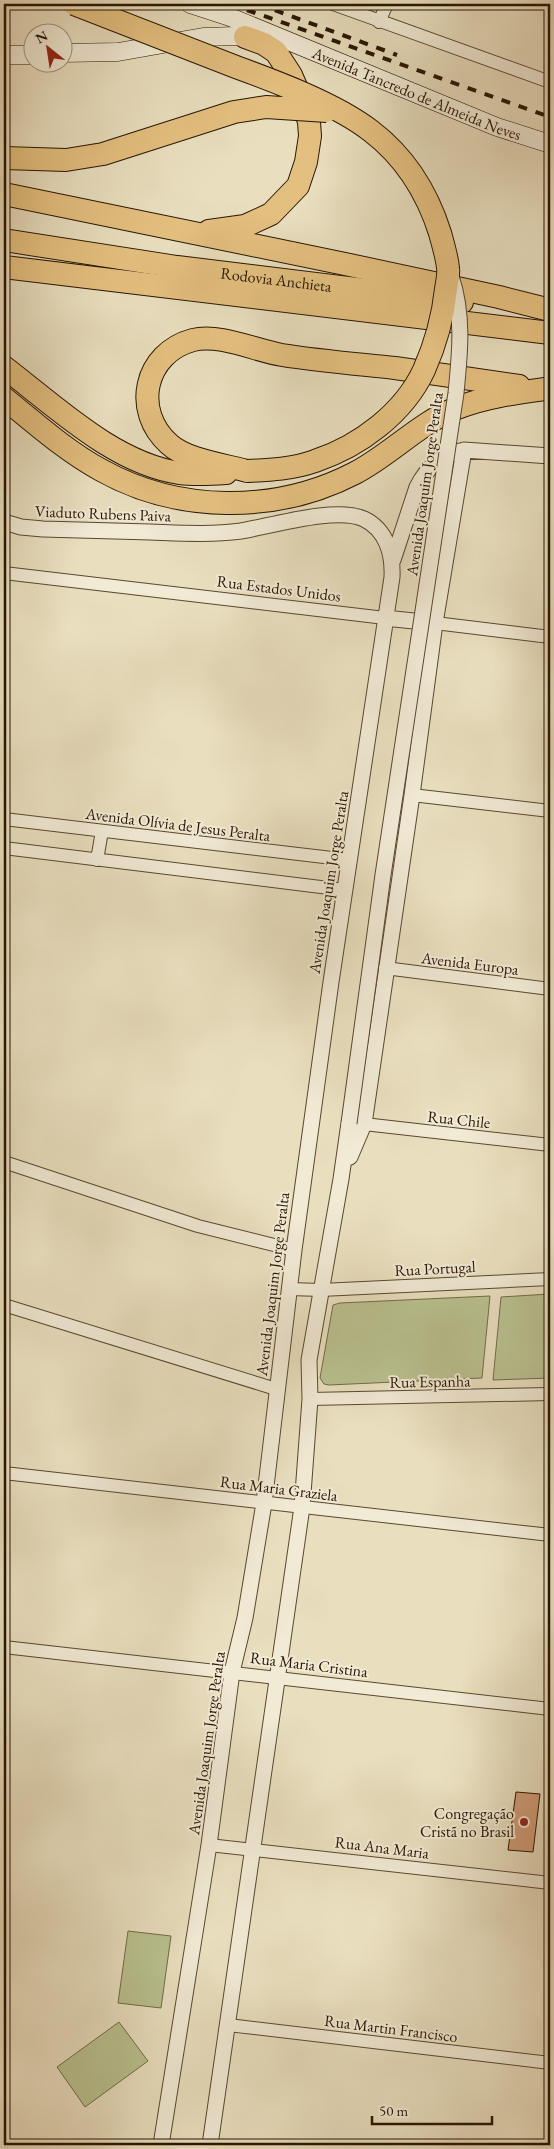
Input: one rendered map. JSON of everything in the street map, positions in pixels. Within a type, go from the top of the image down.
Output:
[{"type":"highway","points":[[4,367],[82,427],[134,458],[180,473],[209,474],[280,469],[314,462],[346,448],[376,429],[400,405],[421,376],[435,345],[444,312],[448,269],[432,209],[416,179],[396,152],[370,130],[340,112],[281,84],[74,4]]},
{"type":"highway","points":[[189,233],[245,226],[271,214],[298,186],[306,162],[310,136],[309,122],[304,103],[280,46],[264,44],[246,37]]},
{"type":"highway","points":[[4,158],[66,160],[103,154],[234,112],[266,106],[340,112]]},
{"type":"highway","points":[[4,194],[499,297],[550,312]]},
{"type":"highway","name":"Rodovia Anchieta","points":[[4,240],[177,267],[550,312]]},
{"type":"highway","name":"Rodovia Anchieta","points":[[4,267],[550,334]]},
{"type":"highway","points":[[4,398],[76,455],[127,483],[184,499],[242,503],[290,496],[328,485],[355,473],[380,458],[456,408],[484,399],[545,389],[281,354],[216,340],[193,340],[175,349],[161,360],[152,373],[147,386],[147,404],[150,419],[159,434],[170,446],[187,455],[247,471]]},
{"type":"main road","name":"Avenida Tancredo de Almeida Neves","points":[[190,4],[230,17],[280,46],[550,144]]},
{"type":"main road","points":[[72,54],[118,52],[203,37],[246,37]]},
{"type":"main road","points":[[4,56],[22,55]]},
{"type":"street","points":[[332,4],[550,82]]},
{"type":"street","points":[[379,22],[387,4]]},
{"type":"street","name":"Avenida Joaquim Jorge Peralta","points":[[356,1123],[383,875],[456,393],[461,338],[456,292],[448,269]]},
{"type":"street","points":[[393,560],[405,520],[422,476],[441,459],[452,453],[464,450],[550,456]]},
{"type":"street","name":"Avenida Joaquim Jorge Peralta","points":[[210,2145],[302,1507],[310,1399],[309,1360],[341,1179],[356,1123],[385,968],[412,795],[434,623],[464,450]]},
{"type":"street","name":"Avenida Joaquim Jorge Peralta","points":[[161,2145],[209,1845],[232,1672],[246,1618],[264,1503],[294,1250],[393,560],[387,543],[377,529],[364,519],[344,514],[280,523]]},
{"type":"street","name":"Viaduto Rubens Paiva","points":[[4,522],[21,527],[43,529],[203,534],[240,531],[280,523]]},
{"type":"street","name":"Rua Estados Unidos","points":[[4,573],[550,637]]},
{"type":"street","points":[[412,795],[550,811]]},
{"type":"street","name":"Avenida Olívia de Jesus Peralta","points":[[4,819],[349,860]]},
{"type":"street","points":[[97,860],[102,831]]},
{"type":"street","points":[[4,848],[345,890]]},
{"type":"street","name":"Avenida Europa","points":[[385,968],[550,989]]},
{"type":"street","name":"Rua Chile","points":[[356,1123],[550,1145]]},
{"type":"street","points":[[4,1162],[198,1226],[294,1250]]},
{"type":"street","name":"Rua Portugal","points":[[289,1289],[321,1290],[550,1279]]},
{"type":"street","points":[[4,1305],[276,1390]]},
{"type":"street","name":"Rua Espanha","points":[[310,1399],[550,1394]]},
{"type":"street","name":"Rua Maria Graziela","points":[[4,1473],[550,1536]]},
{"type":"street","name":"Rua Maria Cristina","points":[[4,1646],[550,1709]]},
{"type":"street","name":"Rua Ana Maria","points":[[209,1845],[550,1884]]},
{"type":"street","name":"Rua Martin Francisco","points":[[228,2025],[550,2063]]},
{"type":"green space","points":[[550,1294],[550,1378],[493,1380],[501,1297]]},
{"type":"green space","points":[[490,1296],[482,1378],[329,1385],[324,1384],[320,1378],[333,1305],[340,1303]]},
{"type":"green space","points":[[128,1931],[171,1936],[161,2008],[118,2003]]},
{"type":"green space","points":[[119,2022],[148,2061],[85,2107],[57,2067]]},
{"type":"building","name":"Congregação Cristã no Brasil","points":[[516,1792],[540,1794],[533,1852],[508,1850]]},
{"type":"railway","points":[[230,4],[550,117]]},
{"type":"railway","points":[[258,4],[397,55]]},
{"type":"place","name":"Congregação Cristã no Brasil","points":[[524,1822]]}]
